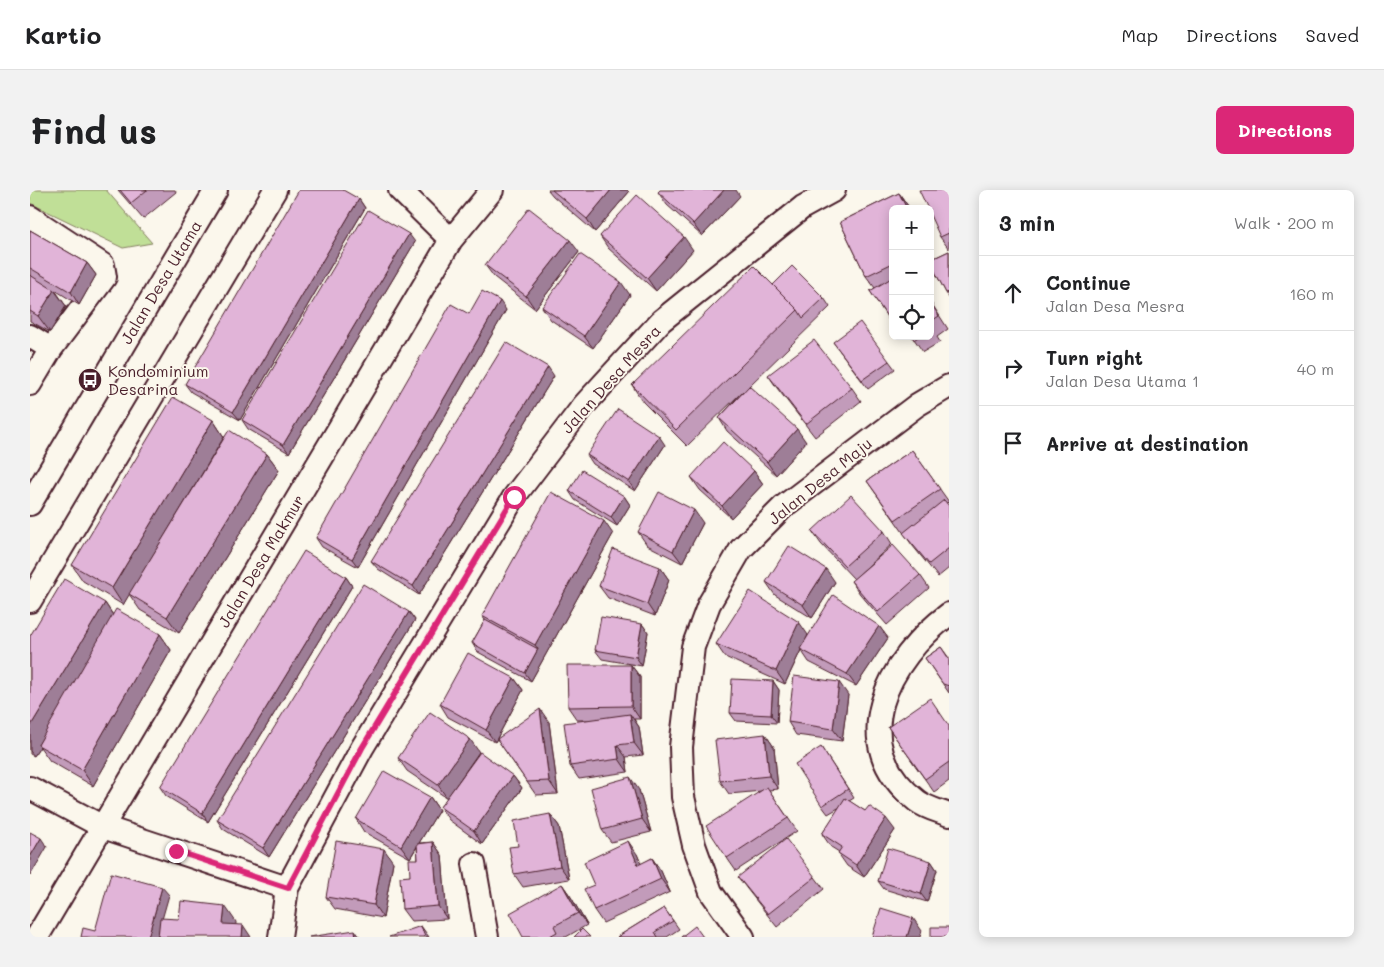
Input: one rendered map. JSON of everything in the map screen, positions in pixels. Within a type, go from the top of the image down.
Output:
[{"type":"street","name":"Jalan Desa Utama","points":[[30,504],[216,190]]},
{"type":"street","points":[[30,601],[275,190]]},
{"type":"street","points":[[400,190],[451,240]]},
{"type":"street","name":"Jalan Desa Makmur","points":[[37,937],[451,240],[492,190]]},
{"type":"street","name":"Jalan Desa Mesra","points":[[280,937],[288,888],[362,748],[514,497],[584,405],[661,321],[803,207],[834,190]]},
{"type":"street","points":[[30,217],[103,265],[105,277],[51,348],[30,384]]},
{"type":"street","points":[[30,336],[51,348]]},
{"type":"street","name":"Jalan Desa Maju","points":[[743,937],[711,892],[694,845],[683,797],[681,747],[693,646],[709,604],[741,549],[784,506],[916,405],[949,386]]},
{"type":"street","points":[[949,614],[928,630],[900,665],[882,700],[878,740],[892,775],[918,802],[949,815]]},
{"type":"street","points":[[30,788],[103,826],[288,888]]},
{"type":"street","points":[[474,864],[487,937]]},
{"type":"green space","points":[[30,190],[106,190],[152,243],[123,248],[30,203]]},
{"type":"building","points":[[120,190],[147,190],[131,203]]},
{"type":"building","points":[[299,190],[343,190],[359,199],[233,412],[185,384]]},
{"type":"building","points":[[552,190],[611,190],[587,219]]},
{"type":"building","points":[[660,190],[724,190],[693,224],[658,192]]},
{"type":"building","points":[[919,190],[949,190],[949,233],[940,237],[934,224],[934,205],[926,205]]},
{"type":"building","points":[[899,193],[905,205],[889,205],[889,265],[866,276],[840,222]]},
{"type":"building","points":[[637,195],[684,237],[647,278],[600,236]]},
{"type":"building","points":[[529,208],[570,240],[526,296],[485,265]]},
{"type":"building","points":[[368,210],[409,234],[283,445],[242,420]]},
{"type":"building","points":[[30,230],[87,263],[71,292],[30,268]]},
{"type":"building","points":[[949,251],[949,292],[946,293],[934,270],[934,258]]},
{"type":"building","points":[[580,254],[621,282],[584,336],[542,307]]},
{"type":"building","points":[[754,266],[798,310],[676,430],[632,385]]},
{"type":"building","points":[[792,266],[824,298],[803,318],[798,310],[773,285]]},
{"type":"building","points":[[30,275],[54,290],[38,316],[30,311]]},
{"type":"building","points":[[889,279],[889,320],[870,291]]},
{"type":"building","points":[[482,291],[500,301],[352,559],[316,538],[451,304],[469,314]]},
{"type":"building","points":[[934,308],[939,316],[934,319]]},
{"type":"building","points":[[860,322],[889,361],[862,380],[833,342]]},
{"type":"building","points":[[814,340],[852,388],[806,424],[768,375]]},
{"type":"building","points":[[506,342],[548,367],[413,586],[371,561]]},
{"type":"building","points":[[749,386],[797,429],[767,462],[719,418]]},
{"type":"building","points":[[173,397],[213,420],[112,588],[72,565]]},
{"type":"building","points":[[618,409],[659,436],[629,482],[587,455]]},
{"type":"building","points":[[229,430],[267,454],[167,617],[129,594]]},
{"type":"building","points":[[723,442],[754,471],[722,506],[691,477]]},
{"type":"building","points":[[912,450],[940,489],[895,520],[867,481]]},
{"type":"building","points":[[582,470],[624,496],[611,517],[569,491]]},
{"type":"building","points":[[551,492],[604,521],[535,645],[482,616]]},
{"type":"building","points":[[659,492],[694,510],[673,551],[638,532]]},
{"type":"building","points":[[851,495],[884,531],[845,566],[812,531]]},
{"type":"building","points":[[944,500],[949,506],[949,548],[929,564],[903,533]]},
{"type":"building","points":[[893,545],[920,575],[878,612],[851,581]]},
{"type":"building","points":[[789,546],[826,569],[803,605],[766,582]]},
{"type":"building","points":[[613,549],[660,567],[647,604],[599,586]]},
{"type":"building","points":[[304,551],[346,577],[202,813],[160,787]]},
{"type":"building","points":[[64,579],[105,603],[30,727],[30,636]]},
{"type":"building","points":[[363,584],[409,612],[263,848],[217,820]]},
{"type":"building","points":[[750,591],[799,622],[776,671],[716,644]]},
{"type":"building","points":[[833,595],[879,626],[847,674],[800,649]]},
{"type":"building","points":[[116,609],[160,634],[82,770],[38,745]]},
{"type":"building","points":[[601,617],[642,624],[636,657],[595,650]]},
{"type":"building","points":[[485,620],[538,649],[525,673],[472,643]]},
{"type":"building","points":[[941,647],[949,659],[949,686],[943,684],[925,658]]},
{"type":"building","points":[[468,653],[514,678],[486,730],[440,704]]},
{"type":"building","points":[[567,665],[631,665],[631,706],[568,707]]},
{"type":"building","points":[[794,676],[839,682],[833,729],[788,722]]},
{"type":"building","points":[[732,679],[773,681],[771,715],[730,713]]},
{"type":"building","points":[[930,698],[949,726],[949,762],[925,779],[888,727]]},
{"type":"building","points":[[540,709],[549,781],[527,782],[497,739]]},
{"type":"building","points":[[430,712],[470,739],[438,785],[398,758]]},
{"type":"building","points":[[630,714],[634,743],[617,745],[619,759],[570,766],[564,723]]},
{"type":"building","points":[[765,734],[769,776],[720,781],[715,740]]},
{"type":"building","points":[[821,747],[848,789],[822,806],[795,764]]},
{"type":"building","points":[[480,752],[513,776],[474,831],[440,807]]},
{"type":"building","points":[[384,771],[430,797],[401,846],[356,819]]},
{"type":"building","points":[[630,777],[642,819],[602,830],[591,788]]},
{"type":"building","points":[[767,787],[788,818],[727,858],[706,826]]},
{"type":"building","points":[[845,798],[865,811],[869,806],[886,818],[856,865],[838,853],[842,847],[822,834]]},
{"type":"building","points":[[550,814],[560,866],[514,874],[509,847],[518,846],[514,821]]},
{"type":"building","points":[[30,832],[41,838],[30,857]]},
{"type":"building","points":[[786,839],[815,877],[768,914],[738,877]]},
{"type":"building","points":[[336,841],[384,849],[374,905],[326,897]]},
{"type":"building","points":[[628,841],[638,865],[652,858],[661,879],[594,910],[584,889],[594,885],[584,862]]},
{"type":"building","points":[[433,842],[438,906],[402,909],[400,877],[410,876],[409,859],[418,859],[417,844]]},
{"type":"building","points":[[888,848],[931,861],[921,894],[878,881]]},
{"type":"building","points":[[111,873],[162,887],[148,937],[81,937],[83,928],[95,931]]},
{"type":"building","points":[[562,884],[578,913],[554,926],[557,932],[548,937],[523,937],[510,913]]},
{"type":"building","points":[[181,901],[225,906],[223,924],[243,925],[242,937],[158,937],[160,918],[179,919]]},
{"type":"building","points":[[664,908],[673,921],[655,932],[658,937],[617,937]]},
{"type":"building","points":[[881,908],[913,918],[907,937],[872,937]]},
{"type":"building","points":[[421,926],[425,937],[389,937]]},
{"type":"building","points":[[695,926],[703,937],[681,937]]},
{"type":"building","points":[[931,927],[949,927],[949,937],[931,937]]},
{"type":"building","points":[[582,929],[590,937],[574,937]]},
{"type":"building","points":[[355,930],[356,937],[309,937]]},
{"type":"place","name":"Kondominium Desarina","points":[[90,380]]},
{"type":"route","points":[[176,851],[288,888],[362,748],[514,497]]}]
